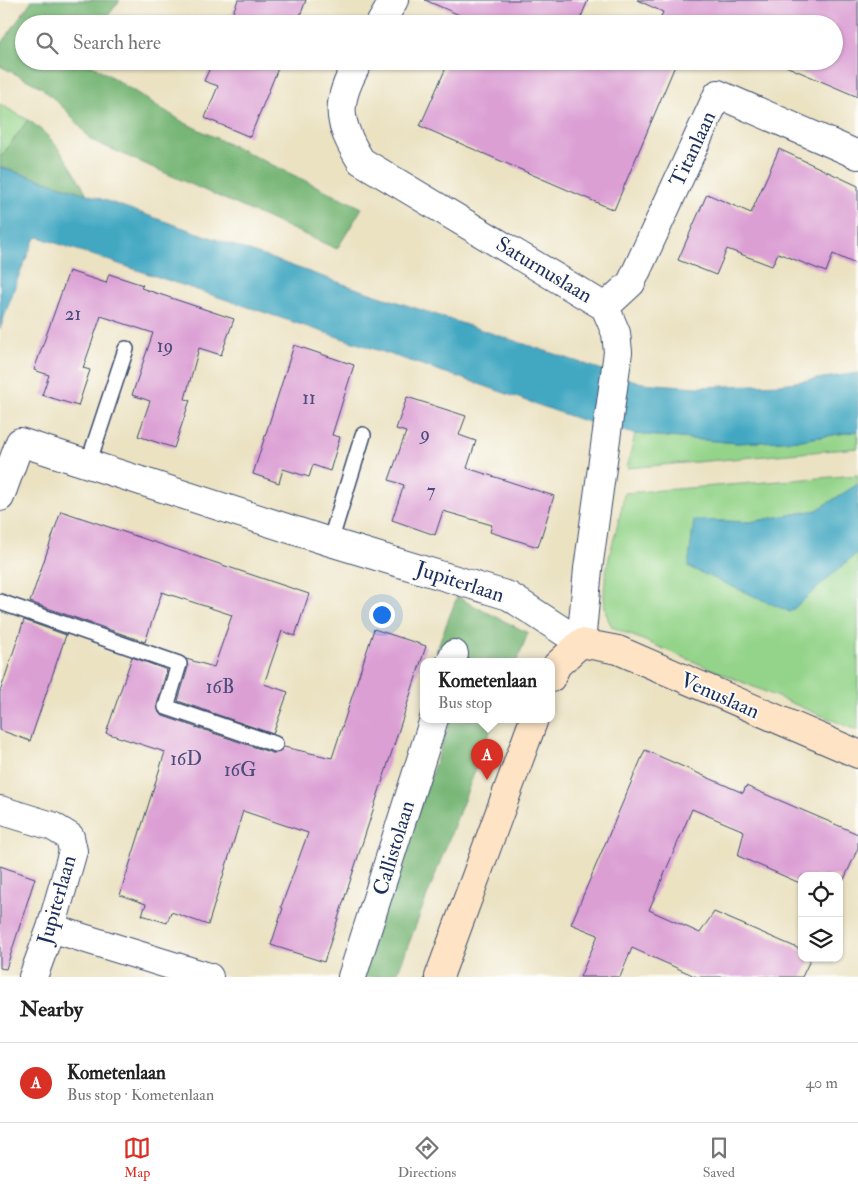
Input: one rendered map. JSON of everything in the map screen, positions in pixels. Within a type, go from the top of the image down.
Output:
[{"type":"street","points":[[385,15],[394,0]]},
{"type":"street","name":"Saturnuslaan","points":[[353,70],[347,81],[341,103],[345,135],[361,161],[605,307],[616,333],[618,352],[588,569],[581,643]]},
{"type":"street","name":"Titanlaan","points":[[605,307],[631,283],[718,94],[858,155]]},
{"type":"street","name":"Jupiterlaan","points":[[0,497],[20,442],[330,542],[509,596],[581,643]]},
{"type":"street","points":[[555,669],[557,665],[581,643]]},
{"type":"street","name":"Venuslaan","points":[[581,643],[618,650],[858,754]]},
{"type":"street","name":"Callistolaan","points":[[352,977],[433,723]]},
{"type":"street","points":[[439,977],[533,723]]},
{"type":"street","name":"Jupiterlaan","points":[[0,810],[52,826],[70,837],[73,851],[51,928],[33,977]]},
{"type":"street","points":[[51,928],[209,977]]},
{"type":"lane","points":[[88,464],[126,349]]},
{"type":"lane","points":[[330,542],[363,435]]},
{"type":"lane","points":[[0,602],[179,664],[166,707],[275,744]]},
{"type":"green space","points":[[32,0],[120,0],[109,15],[22,15]]},
{"type":"green space","points":[[15,24],[15,70],[100,70],[183,122],[362,208],[337,249],[91,140],[67,111],[41,87],[0,66],[0,46]]},
{"type":"green space","points":[[0,104],[28,120],[0,158]]},
{"type":"green space","points":[[28,120],[55,144],[69,163],[87,194],[0,167],[0,158]]},
{"type":"green space","points":[[858,431],[858,448],[627,468],[635,434],[737,443],[801,440]]},
{"type":"green space","points":[[858,475],[858,484],[817,510],[750,522],[695,520],[789,612],[858,552],[858,731],[612,627],[606,613],[605,579],[624,493]]},
{"type":"green space","points":[[457,597],[528,633],[518,658],[457,658],[436,651]]},
{"type":"green space","points":[[450,723],[493,723],[396,977],[360,977]]},
{"type":"water","points":[[0,167],[87,194],[355,288],[642,383],[698,387],[781,384],[858,373],[858,431],[801,440],[737,443],[635,434],[581,420],[476,383],[38,237],[34,240],[18,278],[0,329]]},
{"type":"water","points":[[858,484],[858,552],[790,612],[688,567],[694,520],[750,522],[817,510]]},
{"type":"building","points":[[238,0],[306,0],[300,15],[232,15]]},
{"type":"building","points":[[425,0],[588,0],[582,15],[459,15]]},
{"type":"building","points":[[637,0],[858,0],[858,97],[795,70],[843,70],[843,15],[662,15],[663,12]]},
{"type":"building","points":[[209,70],[277,70],[250,137],[205,118],[218,86],[204,81]]},
{"type":"building","points":[[445,70],[673,70],[614,210],[420,126]]},
{"type":"building","points":[[779,149],[858,186],[858,265],[833,254],[826,272],[778,253],[772,266],[727,249],[716,275],[678,260],[707,194],[751,213]]},
{"type":"building","points":[[69,271],[106,283],[109,274],[143,285],[141,288],[234,319],[221,355],[199,348],[185,399],[190,400],[174,448],[138,436],[150,401],[132,395],[153,333],[101,316],[83,368],[90,370],[78,406],[42,395],[49,375],[34,370]]},
{"type":"building","points":[[294,345],[354,365],[332,435],[340,437],[330,471],[313,465],[309,477],[283,469],[279,483],[253,474]]},
{"type":"building","points":[[407,397],[466,416],[459,435],[476,441],[467,468],[554,496],[538,547],[490,532],[492,525],[443,511],[435,535],[392,520],[404,485],[389,480],[406,432],[396,429]]},
{"type":"building","points":[[61,511],[309,594],[295,636],[282,631],[264,684],[288,692],[273,734],[178,701],[188,667],[186,659],[214,667],[232,615],[162,592],[145,642],[30,602]]},
{"type":"building","points":[[24,620],[66,635],[30,741],[0,730],[0,692]]},
{"type":"building","points":[[374,629],[426,646],[422,658],[420,658],[420,665],[324,962],[271,945],[283,908],[281,907],[308,833],[243,811],[208,925],[171,912],[167,923],[142,915],[146,904],[120,895],[165,752],[106,733],[132,657],[167,670],[157,705],[159,713],[163,716],[272,753],[277,753],[284,747],[332,758]]},
{"type":"building","points":[[645,750],[743,793],[746,786],[858,834],[858,848],[843,882],[843,872],[798,872],[798,882],[738,856],[744,831],[692,809],[649,910],[700,933],[714,912],[798,948],[798,962],[809,962],[802,977],[697,977],[632,948],[620,977],[580,977],[598,935],[571,924]]},
{"type":"building","points":[[0,866],[35,878],[6,969],[0,968]]},
{"type":"place","name":"Kometenlaan","points":[[487,780]]}]
